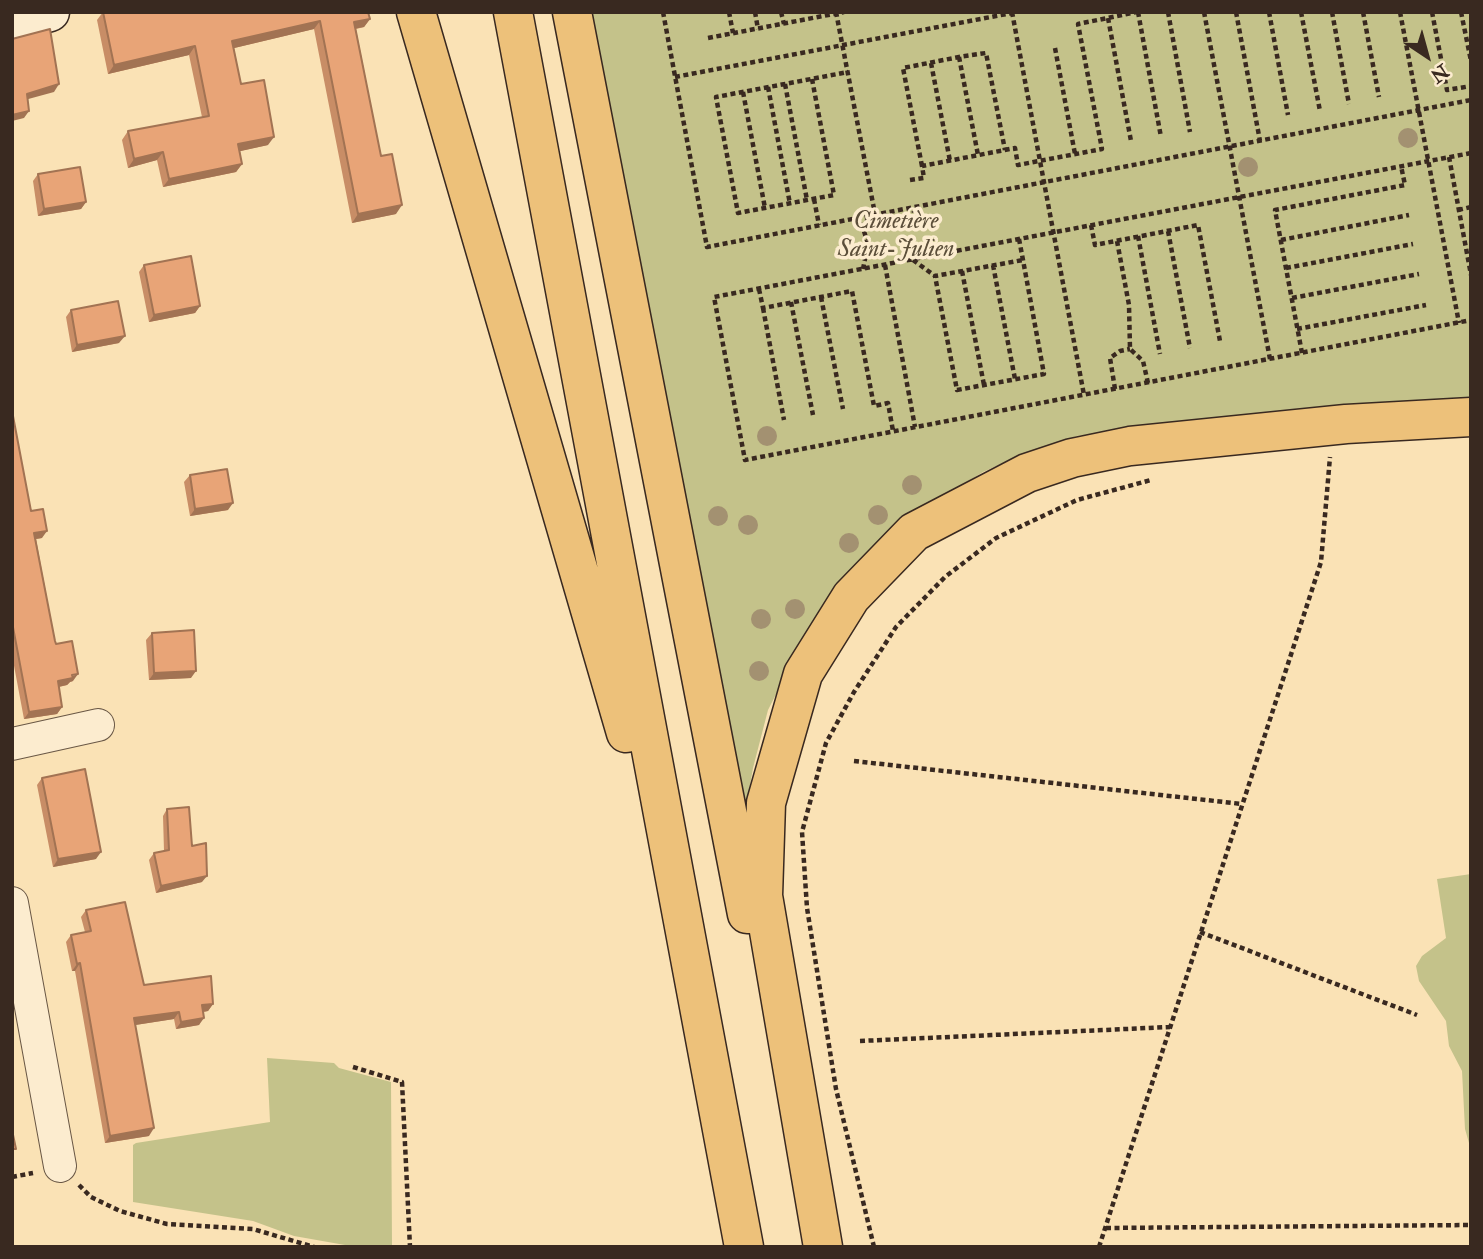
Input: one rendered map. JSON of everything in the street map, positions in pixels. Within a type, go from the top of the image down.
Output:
[{"type":"highway","points":[[416,12],[640,782],[712,1074]]},
{"type":"highway","points":[[513,12],[744,1247]]},
{"type":"highway","points":[[572,12],[771,1040],[806,1247]]},
{"type":"highway","points":[[823,1247],[762,896],[766,803],[803,674],[851,597],[914,532],[1027,473],[1072,458],[1130,446],[1346,424],[1471,417]]},
{"type":"main road","points":[[12,23],[50,12]]},
{"type":"street","points":[[12,744],[98,725]]},
{"type":"street","points":[[12,903],[61,1166]]},
{"type":"path","points":[[663,12],[707,247],[1471,100]]},
{"type":"path","points":[[729,12],[733,33]]},
{"type":"path","points":[[755,12],[758,29]]},
{"type":"path","points":[[781,12],[783,24]]},
{"type":"path","points":[[708,38],[783,24],[813,15],[844,12]]},
{"type":"path","points":[[922,166],[1015,148],[1018,165],[1102,149],[1078,24],[1137,12],[1161,137]]},
{"type":"path","points":[[1168,12],[1190,132]]},
{"type":"path","points":[[1204,12],[1270,359]]},
{"type":"path","points":[[1236,12],[1260,141]]},
{"type":"path","points":[[1269,12],[1288,115]]},
{"type":"path","points":[[1301,12],[1320,111]]},
{"type":"path","points":[[1332,12],[1349,104]]},
{"type":"path","points":[[1363,12],[1379,97]]},
{"type":"path","points":[[1400,12],[1459,323]]},
{"type":"path","points":[[1432,12],[1447,90],[1471,86]]},
{"type":"path","points":[[1461,12],[1471,61]]},
{"type":"path","points":[[836,13],[875,215]]},
{"type":"path","points":[[675,77],[1014,13],[1084,395]]},
{"type":"path","points":[[1108,18],[1131,141]]},
{"type":"path","points":[[1055,48],[1075,154]]},
{"type":"path","points":[[910,180],[924,178],[903,68],[986,53],[1005,150]]},
{"type":"path","points":[[959,57],[978,155]]},
{"type":"path","points":[[931,63],[950,161]]},
{"type":"path","points":[[812,79],[834,195],[738,213],[716,97],[848,72]]},
{"type":"path","points":[[785,84],[807,200]]},
{"type":"path","points":[[768,87],[790,204]]},
{"type":"path","points":[[743,92],[765,208]]},
{"type":"path","points":[[1471,153],[715,297],[745,460],[1471,320]]},
{"type":"path","points":[[1470,271],[1448,157],[1471,153]]},
{"type":"path","points":[[1302,353],[1275,210],[1405,185],[1401,166]]},
{"type":"path","points":[[814,199],[819,225]]},
{"type":"path","points":[[1458,210],[1471,207]]},
{"type":"path","points":[[863,269],[868,244],[862,225],[875,215]]},
{"type":"path","points":[[1280,240],[1409,215]]},
{"type":"path","points":[[1091,225],[1095,245],[1198,225],[1220,341]]},
{"type":"path","points":[[1168,231],[1190,348]]},
{"type":"path","points":[[1138,236],[1160,354]]},
{"type":"path","points":[[912,260],[935,276],[957,390],[1044,374],[1019,239]]},
{"type":"path","points":[[1464,240],[1471,239]]},
{"type":"path","points":[[1117,241],[1129,305],[1130,349],[1143,361],[1148,383]]},
{"type":"path","points":[[1286,268],[1413,244]]},
{"type":"path","points":[[935,276],[1023,260]]},
{"type":"path","points":[[885,265],[915,427]]},
{"type":"path","points":[[993,265],[1015,379]]},
{"type":"path","points":[[962,271],[984,385]]},
{"type":"path","points":[[1292,298],[1419,274]]},
{"type":"path","points":[[759,289],[784,420]]},
{"type":"path","points":[[763,308],[852,291],[874,406],[888,403],[893,431]]},
{"type":"path","points":[[821,297],[843,409]]},
{"type":"path","points":[[792,302],[813,415]]},
{"type":"path","points":[[1297,329],[1426,305]]},
{"type":"path","points":[[1115,389],[1110,358],[1120,351],[1130,349]]},
{"type":"path","points":[[1099,1247],[1321,562],[1330,453]]},
{"type":"path","points":[[874,1247],[836,1089],[807,908],[802,832],[826,743],[854,692],[896,627],[945,577],[996,538],[1077,500],[1162,477]]},
{"type":"path","points":[[854,761],[1242,804]]},
{"type":"path","points":[[1200,932],[1417,1015]]},
{"type":"path","points":[[860,1041],[1170,1027]]},
{"type":"path","points":[[354,1067],[402,1082],[410,1247]]},
{"type":"path","points":[[61,1166],[91,1197],[120,1211],[167,1224],[253,1229],[314,1247]]},
{"type":"path","points":[[1106,1228],[1471,1225]]},
{"type":"green space","name":"Cimetière Saint-Julien","points":[[591,12],[1471,12],[1471,403],[1135,428],[1077,436],[1016,457],[983,472],[903,522],[806,635],[768,710],[753,768],[744,819]]},
{"type":"green space","points":[[1471,874],[1471,1150],[1465,1129],[1462,1071],[1449,1046],[1446,1021],[1419,981],[1416,966],[1422,956],[1446,938],[1437,879]]},
{"type":"green space","points":[[267,1058],[334,1063],[339,1068],[391,1082],[392,1246],[345,1245],[294,1236],[253,1221],[133,1202],[133,1145],[136,1143],[270,1122]]},
{"type":"building","points":[[103,12],[368,12],[370,19],[354,22],[381,156],[392,154],[402,205],[358,214],[320,21],[232,41],[241,84],[264,80],[274,137],[238,144],[242,164],[169,179],[163,152],[134,159],[128,131],[209,116],[195,46],[114,65]]},
{"type":"building","points":[[50,29],[59,84],[27,94],[29,111],[12,115],[12,39]]},
{"type":"building","points":[[80,167],[86,202],[44,209],[38,174]]},
{"type":"building","points":[[191,256],[200,306],[154,315],[144,265]]},
{"type":"building","points":[[118,301],[125,336],[77,345],[71,310]]},
{"type":"building","points":[[13,416],[31,511],[43,509],[47,531],[34,533],[55,641],[56,644],[72,641],[78,674],[72,675],[73,678],[58,681],[62,707],[29,712],[12,622]]},
{"type":"building","points":[[227,469],[233,503],[195,509],[190,475]]},
{"type":"building","points":[[194,630],[196,671],[154,673],[152,633]]},
{"type":"building","points":[[85,769],[101,852],[58,859],[42,778]]},
{"type":"building","points":[[189,807],[192,846],[206,843],[207,876],[161,886],[154,853],[169,850],[167,809]]},
{"type":"building","points":[[125,902],[144,985],[211,976],[213,1004],[202,1005],[204,1018],[181,1022],[179,1012],[134,1018],[154,1128],[110,1136],[80,963],[77,964],[71,935],[91,931],[86,910]]},
{"type":"building","points":[[12,1130],[16,1149],[12,1149]]}]
